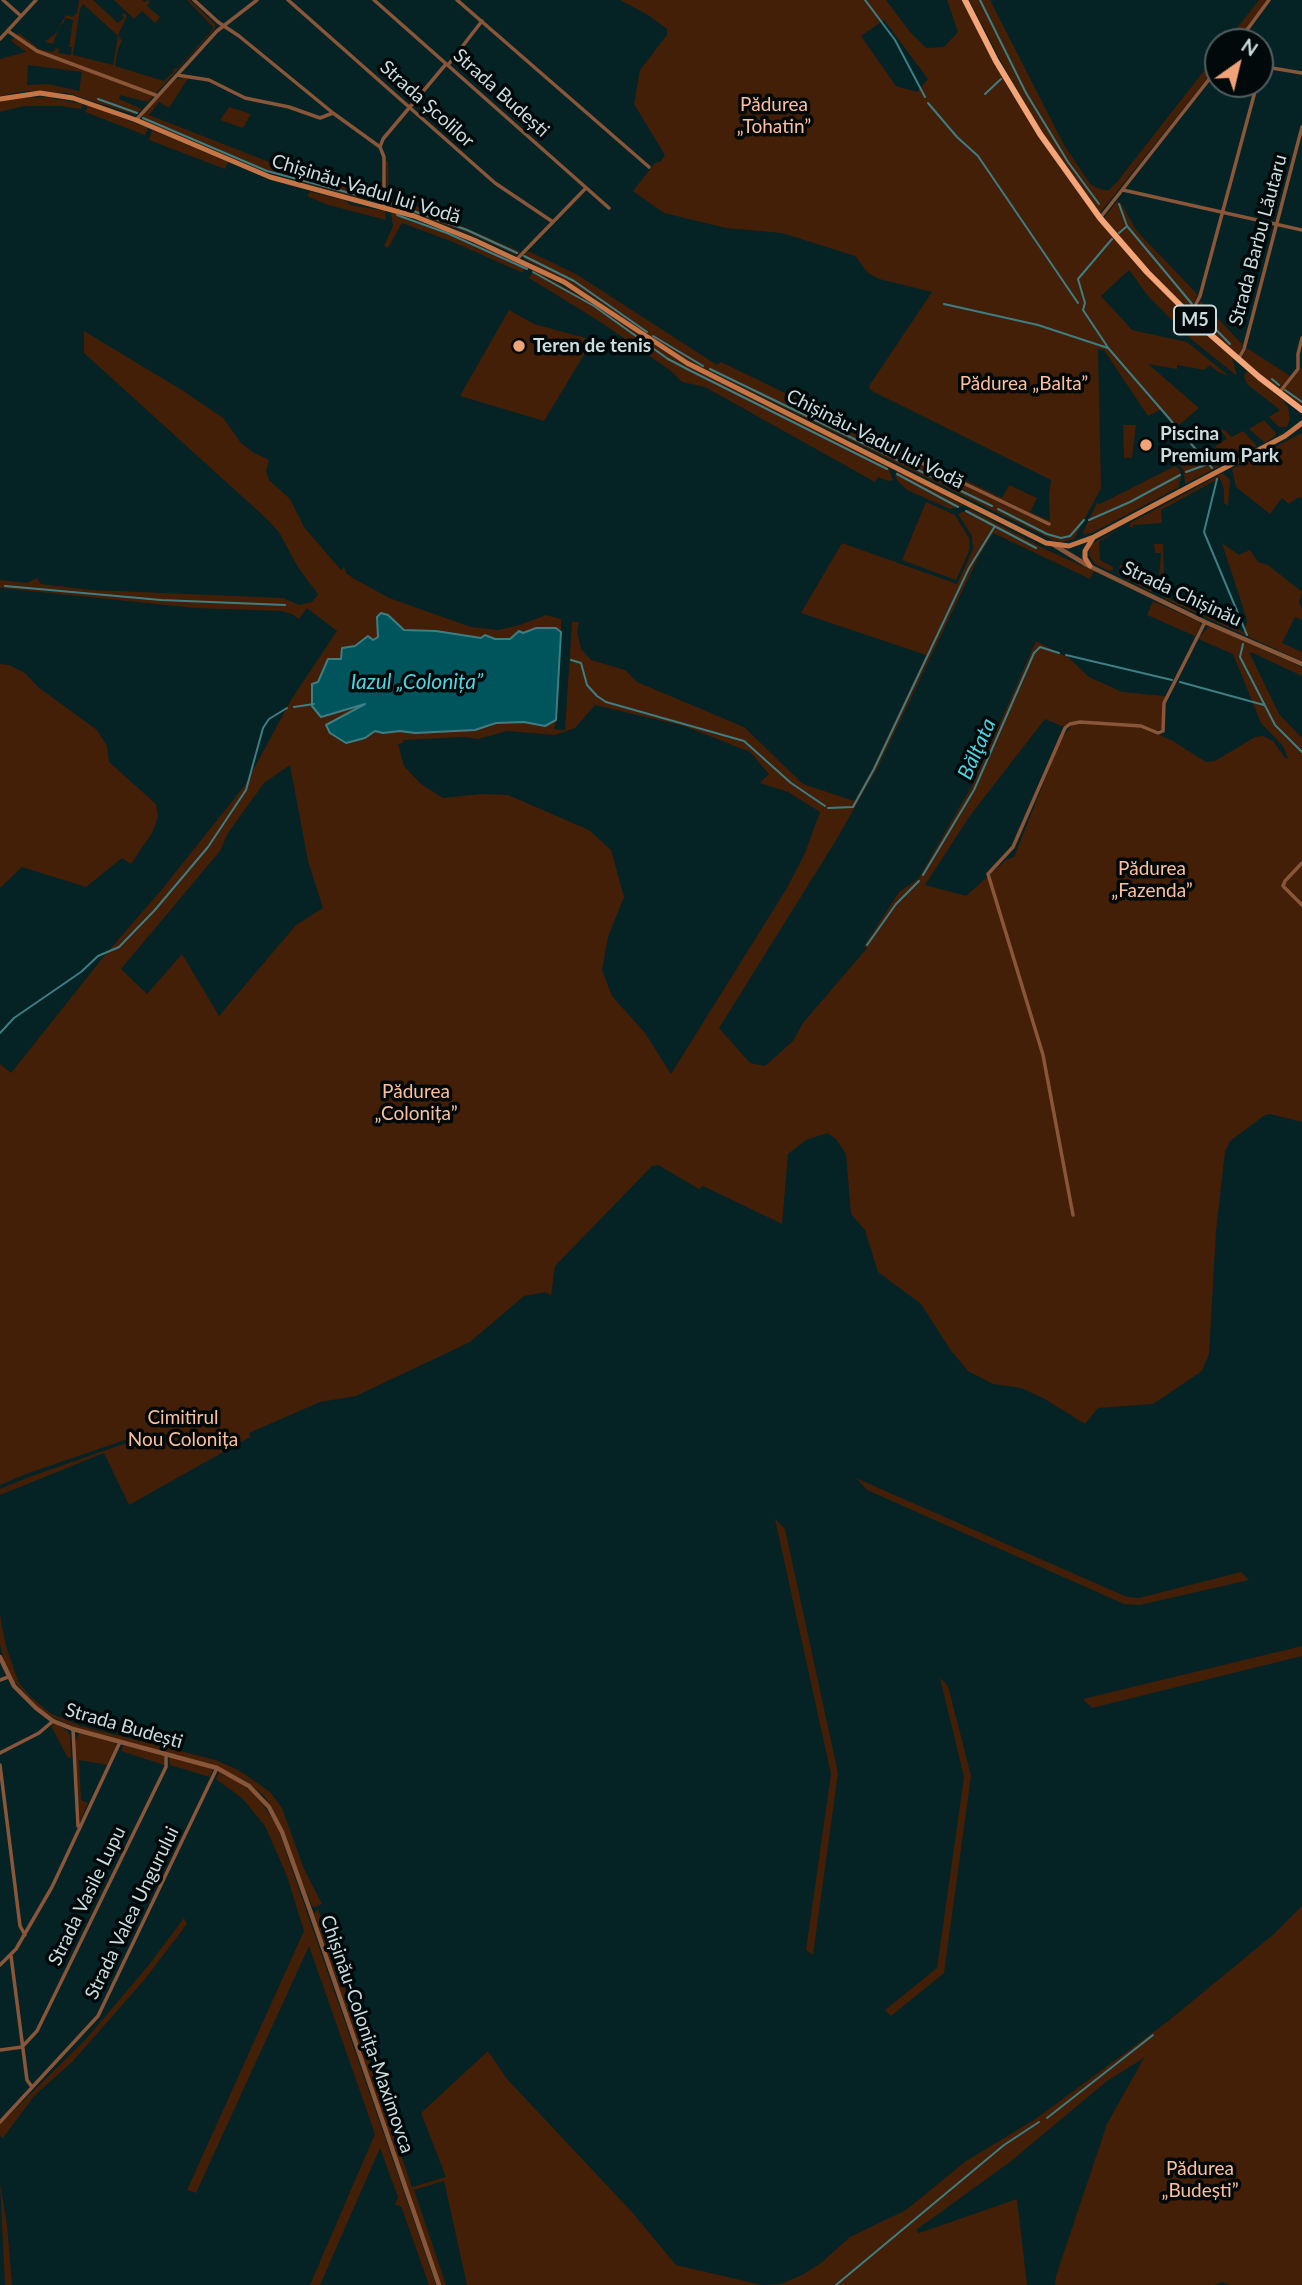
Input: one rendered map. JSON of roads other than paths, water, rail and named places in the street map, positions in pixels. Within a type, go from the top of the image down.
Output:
[{"type":"highway","name":"M5","points":[[965,0],[996,61],[1040,134],[1100,218],[1190,316],[1302,410]]},
{"type":"main road","name":"Chișinău-Vadul lui Vodă","points":[[0,99],[40,93],[80,100],[136,120],[270,177],[384,207],[443,226],[517,259],[584,294],[654,344],[687,363],[1035,538],[1053,544]]},
{"type":"main road","points":[[1053,544],[1069,546],[1094,537],[1285,436],[1302,423]]},
{"type":"main road","points":[[1090,566],[1085,551],[1094,537]]},
{"type":"street","points":[[3,0],[21,16]]},
{"type":"street","points":[[0,39],[36,0]]},
{"type":"street","points":[[194,0],[333,113],[380,147],[384,157],[384,207]]},
{"type":"street","points":[[136,120],[223,25],[257,0]]},
{"type":"street","name":"Strada Școlilor","points":[[288,0],[495,183],[553,222]]},
{"type":"street","name":"Strada Budești","points":[[374,0],[609,208]]},
{"type":"street","points":[[457,0],[649,167]]},
{"type":"street","points":[[1248,28],[1269,0]]},
{"type":"street","points":[[380,147],[383,139],[409,106],[482,21]]},
{"type":"street","points":[[8,31],[37,51],[158,96]]},
{"type":"street","points":[[1274,69],[1302,74]]},
{"type":"street","points":[[177,75],[209,80],[245,98],[289,107],[320,118],[333,113]]},
{"type":"street","points":[[1100,218],[1204,86]]},
{"type":"street","points":[[1190,316],[1200,296],[1253,98]]},
{"type":"street","name":"Strada Barbu Lăutaru","points":[[1238,359],[1244,349],[1302,127]]},
{"type":"street","points":[[517,259],[586,188]]},
{"type":"street","points":[[1122,190],[1302,230]]},
{"type":"street","points":[[1298,369],[1302,338]]},
{"type":"street","points":[[1279,393],[1302,364]]},
{"type":"street","points":[[844,426],[1049,524]]},
{"type":"street","name":"Strada Chișinău","points":[[1053,544],[1090,566],[1205,622],[1302,664]]},
{"type":"street","points":[[1073,1215],[1043,1055],[988,874],[1013,847],[1065,728],[1080,722],[1141,726],[1158,733],[1163,731],[1164,703],[1205,622]]},
{"type":"street","points":[[1302,863],[1283,886],[1302,905]]},
{"type":"street","name":"Strada Budești","points":[[0,1657],[8,1677],[23,1696],[54,1721],[73,1729],[217,1768],[236,1777],[261,1796]]},
{"type":"street","points":[[0,1681],[8,1677]]},
{"type":"street","points":[[0,1753],[39,1733],[54,1721]]},
{"type":"street","points":[[73,1729],[78,1828]]},
{"type":"street","points":[[0,1965],[11,1956],[25,1935],[52,1887],[120,1742]]},
{"type":"street","name":"Strada Vasile Lupu","points":[[22,2047],[37,2031],[43,2019],[166,1767],[166,1753]]},
{"type":"street","points":[[0,1765],[20,1926],[25,1935]]},
{"type":"street","name":"Strada Valea Ungurului","points":[[0,2122],[97,2016],[217,1768]]},
{"type":"street","name":"Chișinău-Colonița-Maximovca","points":[[261,1796],[282,1832],[439,2285]]},
{"type":"street","points":[[11,1956],[27,2080],[32,2087]]},
{"type":"street","points":[[0,2050],[22,2047]]},
{"type":"water","name":"Iazul „Colonița”","points":[[381,613],[388,615],[404,630],[436,631],[481,638],[485,635],[495,639],[510,639],[519,631],[523,633],[536,628],[556,628],[561,632],[556,720],[545,726],[524,722],[496,723],[475,730],[415,733],[375,731],[365,738],[346,743],[330,733],[326,725],[365,704],[321,717],[312,706],[312,684],[318,682],[328,659],[341,659],[342,648],[355,646],[368,636],[373,640],[378,637],[377,617]]},
{"type":"waterway","points":[[865,0],[895,40],[925,97]]},
{"type":"waterway","points":[[980,0],[1026,93],[1068,162],[1099,204]]},
{"type":"waterway","points":[[985,94],[1001,79]]},
{"type":"waterway","points":[[98,99],[137,113]]},
{"type":"waterway","points":[[928,103],[957,137],[978,156],[1078,303]]},
{"type":"waterway","points":[[143,118],[267,171],[357,195]]},
{"type":"waterway","points":[[388,202],[467,230],[517,253]]},
{"type":"waterway","points":[[1119,204],[1127,226],[1192,304]]},
{"type":"waterway","points":[[397,215],[447,233],[527,269]]},
{"type":"waterway","points":[[1119,233],[1126,227]]},
{"type":"waterway","points":[[1112,239],[1078,279],[1085,303],[1083,310],[1109,349],[1212,468]]},
{"type":"waterway","points":[[524,256],[574,281],[647,332]]},
{"type":"waterway","points":[[533,272],[594,306],[668,359],[887,469]]},
{"type":"waterway","points":[[944,304],[1038,325],[1108,348]]},
{"type":"waterway","points":[[1197,310],[1230,344]]},
{"type":"waterway","points":[[653,336],[703,366]]},
{"type":"waterway","points":[[710,369],[992,506]]},
{"type":"waterway","points":[[1272,379],[1279,385]]},
{"type":"waterway","points":[[1285,390],[1302,402]]},
{"type":"waterway","points":[[1186,472],[1208,464]]},
{"type":"waterway","points":[[897,474],[958,507]]},
{"type":"waterway","points":[[1089,520],[1180,475]]},
{"type":"waterway","points":[[1217,479],[1204,532],[1247,635]]},
{"type":"waterway","points":[[998,509],[1047,534],[1061,538],[1070,536],[1084,520]]},
{"type":"waterway","points":[[966,511],[1036,548]]},
{"type":"waterway","points":[[828,808],[853,807],[874,769],[969,568],[995,526]]},
{"type":"waterway","points":[[5,586],[161,600],[285,605]]},
{"type":"waterway","name":"Bălţata","points":[[1243,644],[1240,657],[1275,725],[1302,752]]},
{"type":"waterway","name":"Bălţata","points":[[923,875],[974,790],[1034,653],[1040,647],[1059,653]]},
{"type":"waterway","name":"Bălţata","points":[[1066,655],[1172,680]]},
{"type":"waterway","points":[[571,660],[581,663],[587,685],[606,702],[744,741],[791,783],[825,806]]},
{"type":"waterway","name":"Bălţata","points":[[1180,682],[1264,705]]},
{"type":"waterway","points":[[294,707],[314,704]]},
{"type":"waterway","points":[[0,1033],[14,1018],[81,972],[98,956],[119,947],[154,911],[208,847],[246,790],[263,728],[269,719],[287,708]]},
{"type":"waterway","name":"Bălţata","points":[[867,945],[896,904],[919,881]]},
{"type":"waterway","points":[[1047,2118],[1153,2035]]},
{"type":"waterway","points":[[836,2285],[1004,2145],[1039,2122]]},
{"type":"place","name":"Teren de tenis","points":[[519,346]]},
{"type":"place","name":"Piscina Premium Park","points":[[1146,445]]},
{"type":"park label","name":"Pădurea „Tohatin”","points":[[774,116]]},
{"type":"park label","name":"Pădurea „Balta”","points":[[1024,384]]},
{"type":"park label","name":"Pădurea „Fazenda”","points":[[1152,880]]},
{"type":"park label","name":"Pădurea „Colonița”","points":[[416,1103]]},
{"type":"park label","name":"Cimitirul Nou Colonița","points":[[183,1429]]},
{"type":"park label","name":"Pădurea „Budești”","points":[[1200,2180]]}]
